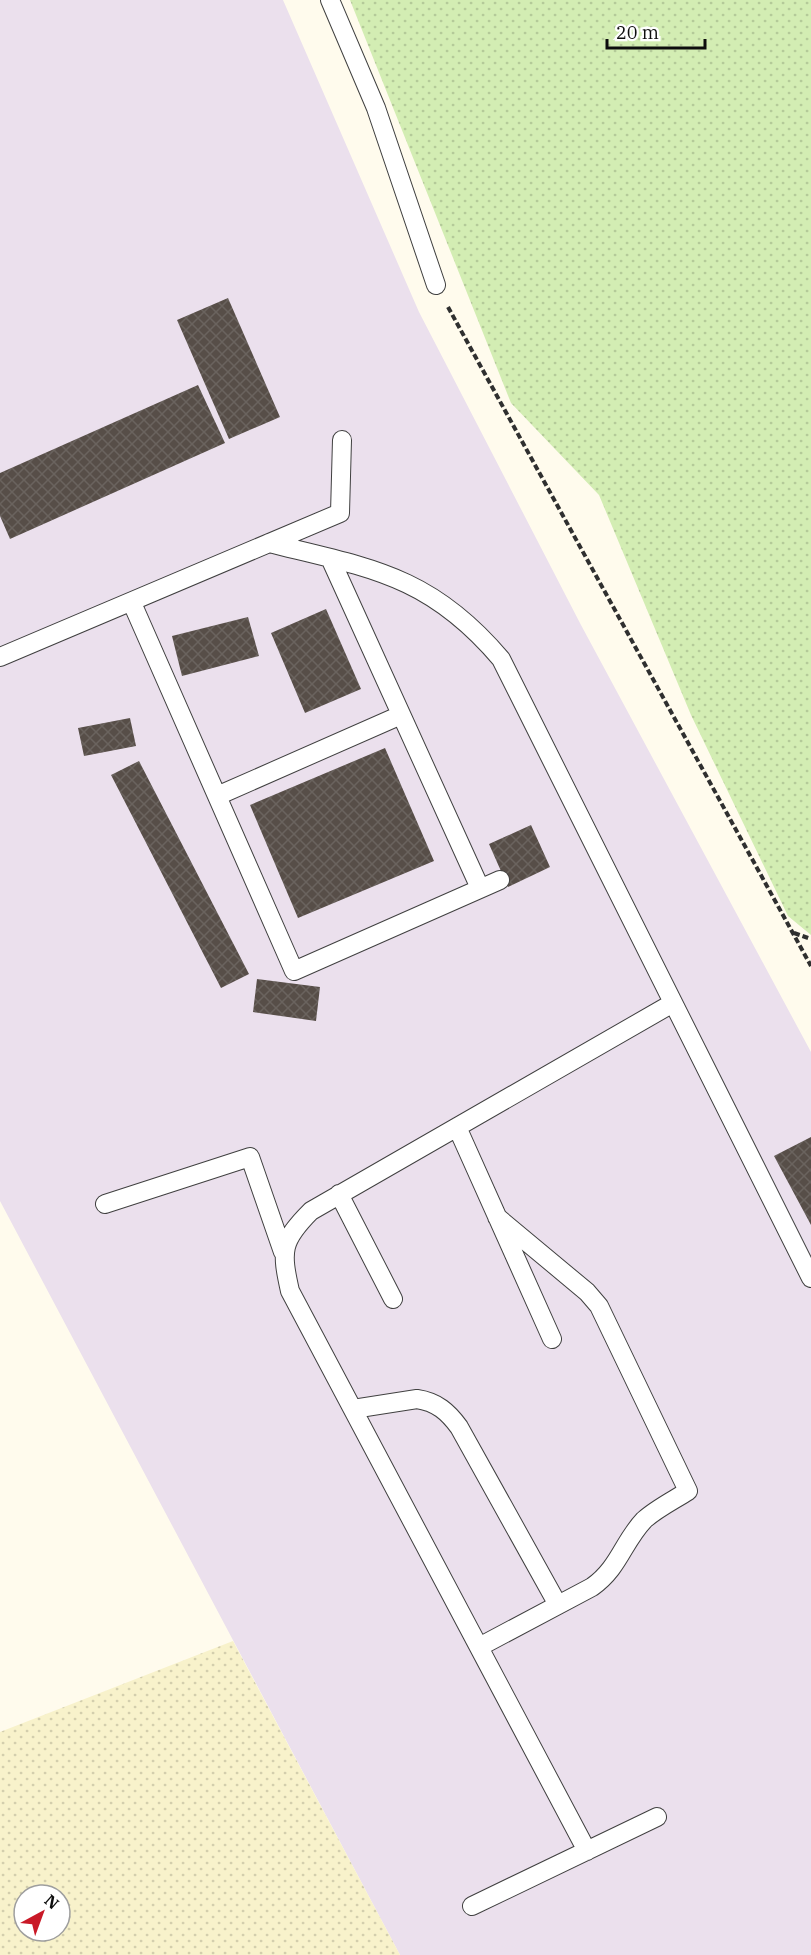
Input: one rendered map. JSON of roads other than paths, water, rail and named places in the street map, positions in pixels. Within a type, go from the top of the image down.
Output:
[{"type":"lane","points":[[330,0],[376,108],[436,285]]},
{"type":"lane","points":[[0,657],[340,513],[342,440]]},
{"type":"lane","points":[[269,543],[366,566],[412,584],[466,620],[501,658],[811,1278]]},
{"type":"lane","points":[[330,558],[480,888]]},
{"type":"lane","points":[[132,603],[294,971],[500,880]]},
{"type":"lane","points":[[217,796],[401,715]]},
{"type":"lane","points":[[284,1252],[298,1224],[311,1211],[673,1003]]},
{"type":"lane","points":[[457,1127],[552,1339]]},
{"type":"lane","points":[[105,1204],[250,1157],[284,1252],[290,1291],[587,1851]]},
{"type":"lane","points":[[339,1194],[393,1299]]},
{"type":"lane","points":[[479,1647],[603,1579],[615,1566],[645,1520],[688,1491],[599,1306],[587,1292],[497,1217]]},
{"type":"lane","points":[[353,1409],[417,1399],[428,1401],[450,1415],[459,1427],[558,1605]]},
{"type":"lane","points":[[472,1906],[657,1817]]}]
